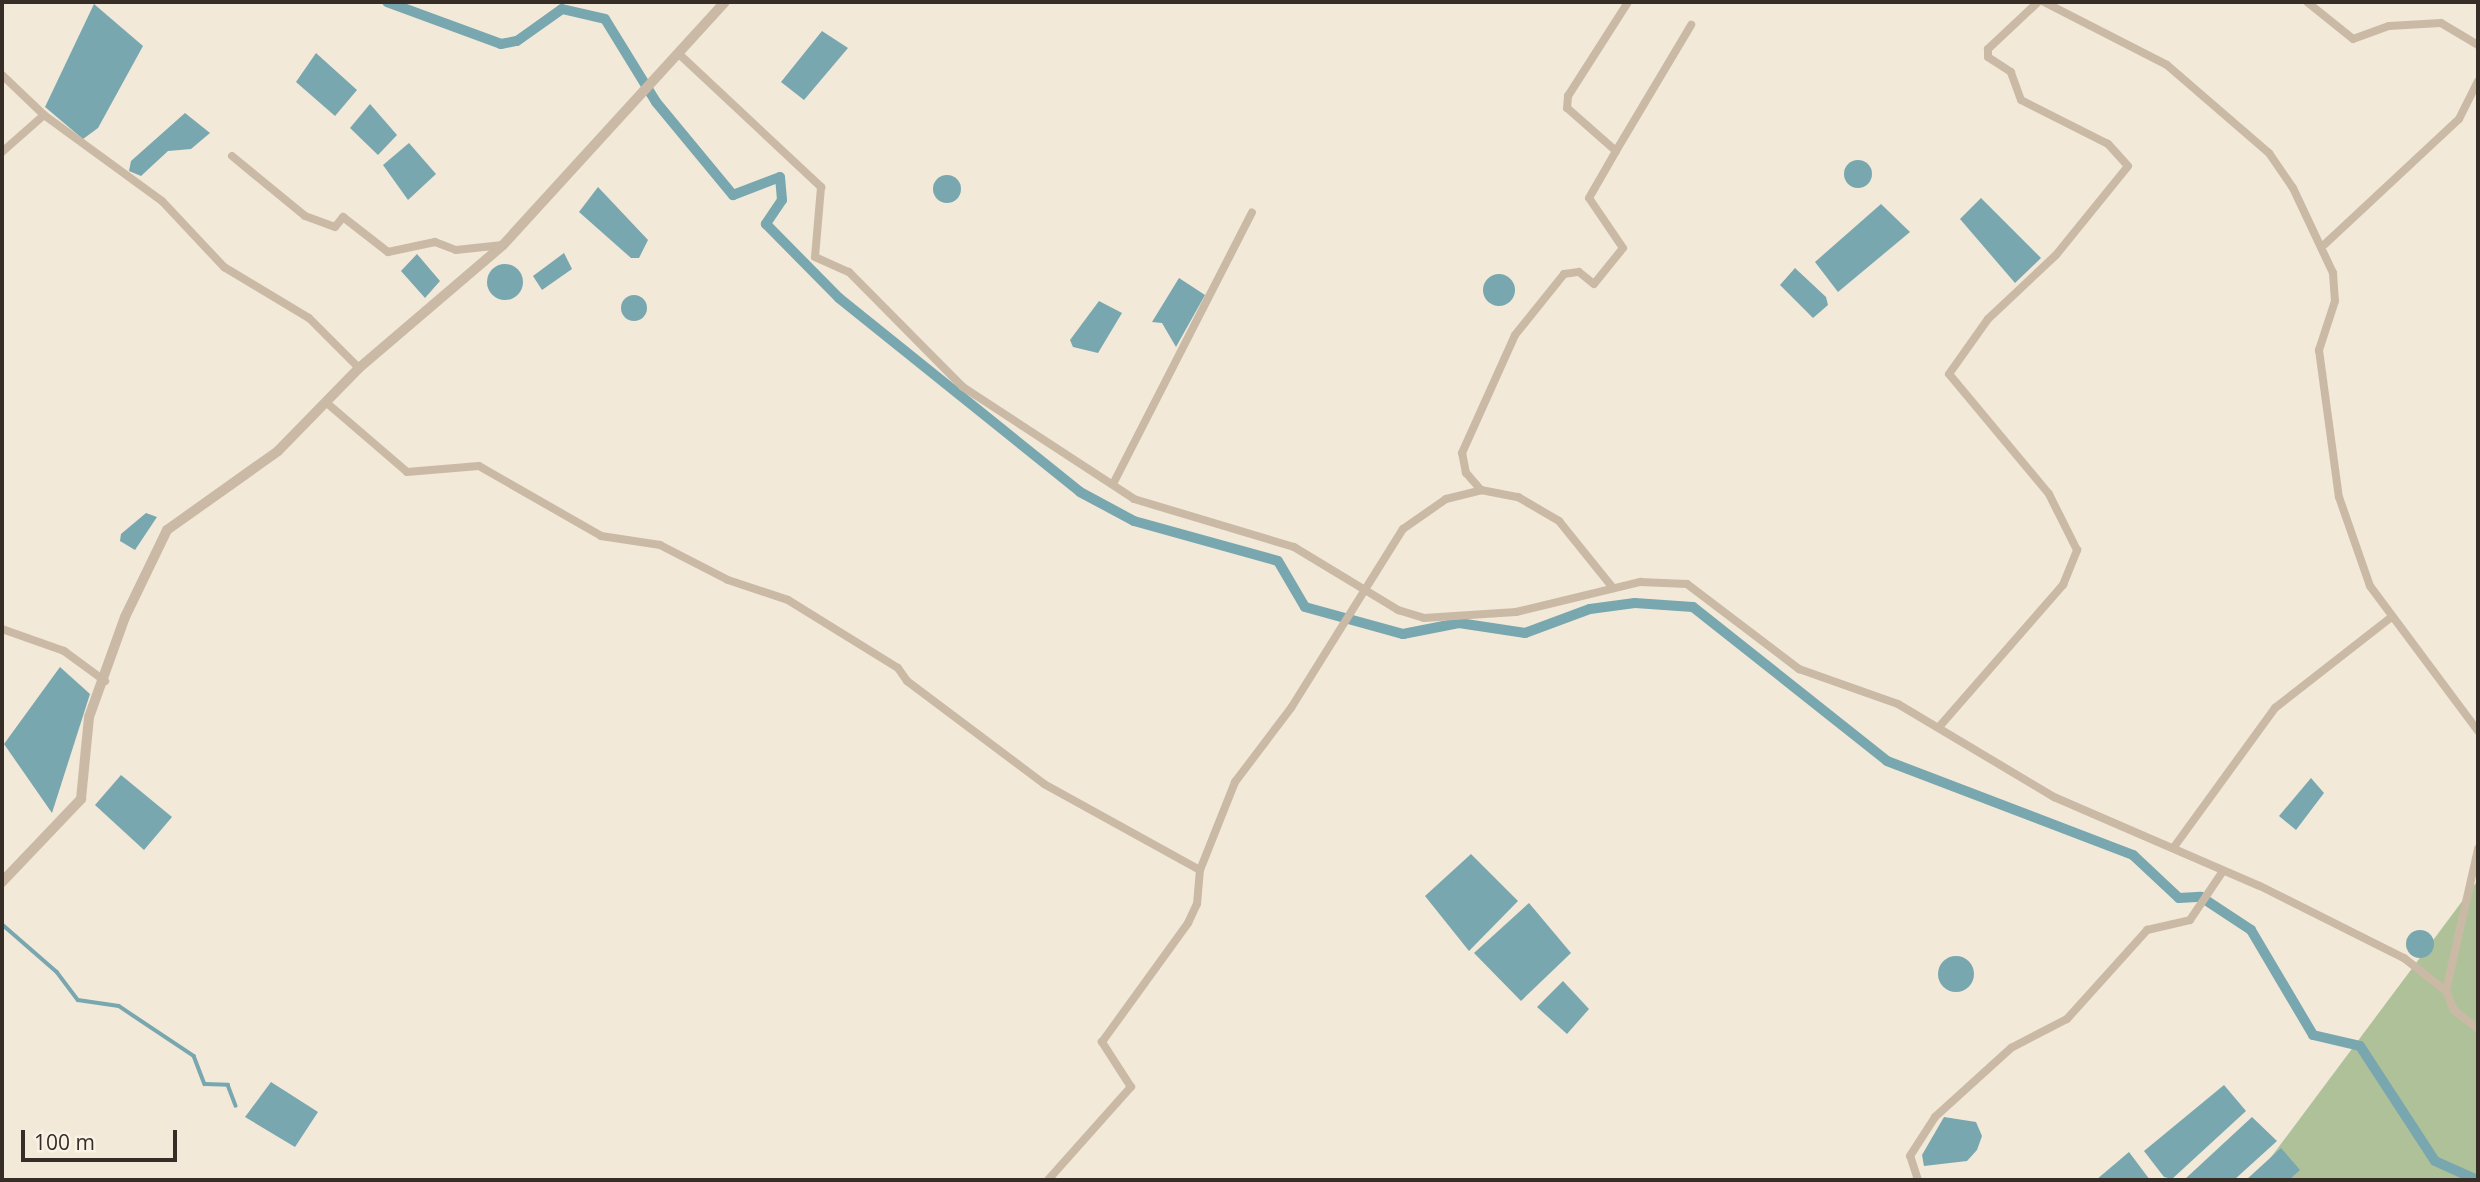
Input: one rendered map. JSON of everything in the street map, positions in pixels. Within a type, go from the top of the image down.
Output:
[{"type":"street","points":[[2,882],[81,799],[89,717],[105,681],[125,617],[167,530],[278,451],[328,404],[359,368],[503,246],[620,113],[670,65],[725,2]]},
{"type":"street","points":[[1616,151],[1576,119],[1567,96],[1628,2]]},
{"type":"street","points":[[1939,727],[2063,585],[2077,550],[2049,494],[1948,369],[1988,319],[2056,255],[2128,166],[2108,144],[2021,100],[2011,72],[1988,57],[1988,49],[2041,2],[2167,65],[2201,92],[2278,163],[2325,244],[2336,301],[2319,350],[2320,390],[2339,497],[2370,586],[2390,618],[2478,732]]},
{"type":"street","points":[[2306,2],[2353,39],[2389,26],[2441,23],[2478,45]]},
{"type":"street","points":[[1481,490],[1466,473],[1462,453],[1515,335],[1564,274],[1578,272],[1594,284],[1623,248],[1589,198],[1691,25]]},
{"type":"street","points":[[679,54],[821,187],[815,257],[849,272],[963,387],[1113,484],[1161,510],[1294,547],[1362,588],[1424,618],[1516,612],[1613,588],[1687,584],[1799,668],[1898,704],[2054,797],[2174,847],[2404,958],[2446,990],[2454,1010],[2478,1029]]},
{"type":"street","points":[[2,75],[44,115],[156,196],[225,267],[310,318],[359,368]]},
{"type":"street","points":[[2325,244],[2459,118],[2478,81]]},
{"type":"street","points":[[2,152],[44,115]]},
{"type":"street","points":[[232,156],[305,216],[335,227],[343,217],[388,252],[435,242],[456,250],[503,246]]},
{"type":"street","points":[[1113,484],[1252,212]]},
{"type":"street","points":[[328,404],[407,472],[479,466],[601,536],[660,545],[728,580],[788,600],[898,667],[917,689],[1044,784],[1200,870]]},
{"type":"street","points":[[1048,1180],[1131,1087],[1102,1042],[1188,923],[1197,904],[1200,870],[1235,782],[1336,638],[1362,588],[1422,513],[1481,490],[1518,497],[1559,521],[1613,588]]},
{"type":"street","points":[[2174,847],[2275,709],[2390,618]]},
{"type":"street","points":[[2,629],[64,651],[105,681]]},
{"type":"street","points":[[2446,990],[2478,849]]},
{"type":"street","points":[[1918,1180],[1910,1156],[1935,1117],[2011,1048],[2067,1019],[2147,930],[2190,920],[2223,871]]},
{"type":"green space","points":[[2478,880],[2478,1180],[2254,1180]]},
{"type":"water","points":[[94,4],[143,46],[98,128],[83,139],[45,107]]},
{"type":"water","points":[[822,31],[848,48],[804,100],[781,82]]},
{"type":"water","points":[[316,53],[357,90],[335,116],[296,82]]},
{"type":"water","points":[[370,104],[397,135],[378,155],[350,128]]},
{"type":"water","points":[[185,113],[210,133],[191,149],[168,151],[141,176],[129,171],[131,161]]},
{"type":"water","points":[[409,143],[436,174],[408,200],[383,165]]},
{"type":"water","points":[[1858,160],[1868,164],[1872,174],[1868,184],[1858,188],[1848,184],[1844,174],[1848,164]]},
{"type":"water","points":[[947,175],[957,179],[961,189],[957,199],[947,203],[937,199],[933,189],[937,179]]},
{"type":"water","points":[[598,187],[648,240],[639,258],[631,258],[579,212]]},
{"type":"water","points":[[1981,198],[2041,258],[2015,283],[1960,219]]},
{"type":"water","points":[[1881,204],[1910,232],[1838,292],[1815,262]]},
{"type":"water","points":[[564,253],[572,269],[542,290],[533,276]]},
{"type":"water","points":[[417,254],[440,281],[425,298],[401,271]]},
{"type":"water","points":[[505,264],[518,269],[523,282],[518,295],[505,300],[492,295],[487,282],[492,269]]},
{"type":"water","points":[[1795,268],[1826,297],[1828,305],[1813,318],[1780,285]]},
{"type":"water","points":[[1499,274],[1511,278],[1515,290],[1511,302],[1499,306],[1487,302],[1483,290],[1487,278]]},
{"type":"water","points":[[1179,278],[1205,295],[1176,347],[1162,323],[1152,322]]},
{"type":"water","points":[[634,295],[643,299],[647,308],[643,317],[634,321],[625,317],[621,308],[625,299]]},
{"type":"water","points":[[1099,301],[1122,313],[1098,353],[1073,347],[1070,340]]},
{"type":"water","points":[[146,513],[157,517],[135,550],[120,541],[121,534]]},
{"type":"water","points":[[60,667],[90,694],[52,813],[4,744]]},
{"type":"water","points":[[121,775],[172,817],[144,850],[95,805]]},
{"type":"water","points":[[2311,778],[2324,793],[2296,830],[2279,816]]},
{"type":"water","points":[[1471,854],[1518,901],[1469,951],[1425,896]]},
{"type":"water","points":[[1529,903],[1571,953],[1521,1001],[1474,953]]},
{"type":"water","points":[[2420,930],[2430,934],[2434,944],[2430,954],[2420,958],[2410,954],[2406,944],[2410,934]]},
{"type":"water","points":[[1956,956],[1969,961],[1974,974],[1969,987],[1956,992],[1943,987],[1938,974],[1943,961]]},
{"type":"water","points":[[1563,981],[1589,1009],[1567,1034],[1537,1007]]},
{"type":"water","points":[[271,1082],[318,1112],[295,1147],[245,1117]]},
{"type":"water","points":[[2224,1085],[2246,1111],[2172,1179],[2164,1177],[2144,1151]]},
{"type":"water","points":[[1944,1117],[1976,1122],[1982,1136],[1977,1150],[1967,1161],[1924,1166],[1922,1155]]},
{"type":"water","points":[[2252,1117],[2277,1141],[2234,1180],[2184,1180]]},
{"type":"water","points":[[2281,1148],[2300,1170],[2289,1180],[2246,1180]]},
{"type":"water","points":[[2129,1152],[2150,1180],[2096,1180]]},
{"type":"waterway","points":[[387,2],[501,44],[517,41],[562,9],[605,19],[656,102],[733,195],[780,177],[782,200],[766,224],[839,298],[1080,492],[1134,521],[1278,561],[1305,607],[1403,634],[1459,623],[1525,633],[1590,609],[1635,603],[1693,607],[1887,761],[2133,855],[2179,898],[2201,897],[2251,930],[2313,1035],[2360,1046],[2435,1161],[2477,1180]]},
{"type":"waterway","points":[[2,924],[57,972],[78,1000],[119,1006],[194,1056],[205,1084],[228,1085],[236,1106]]}]
